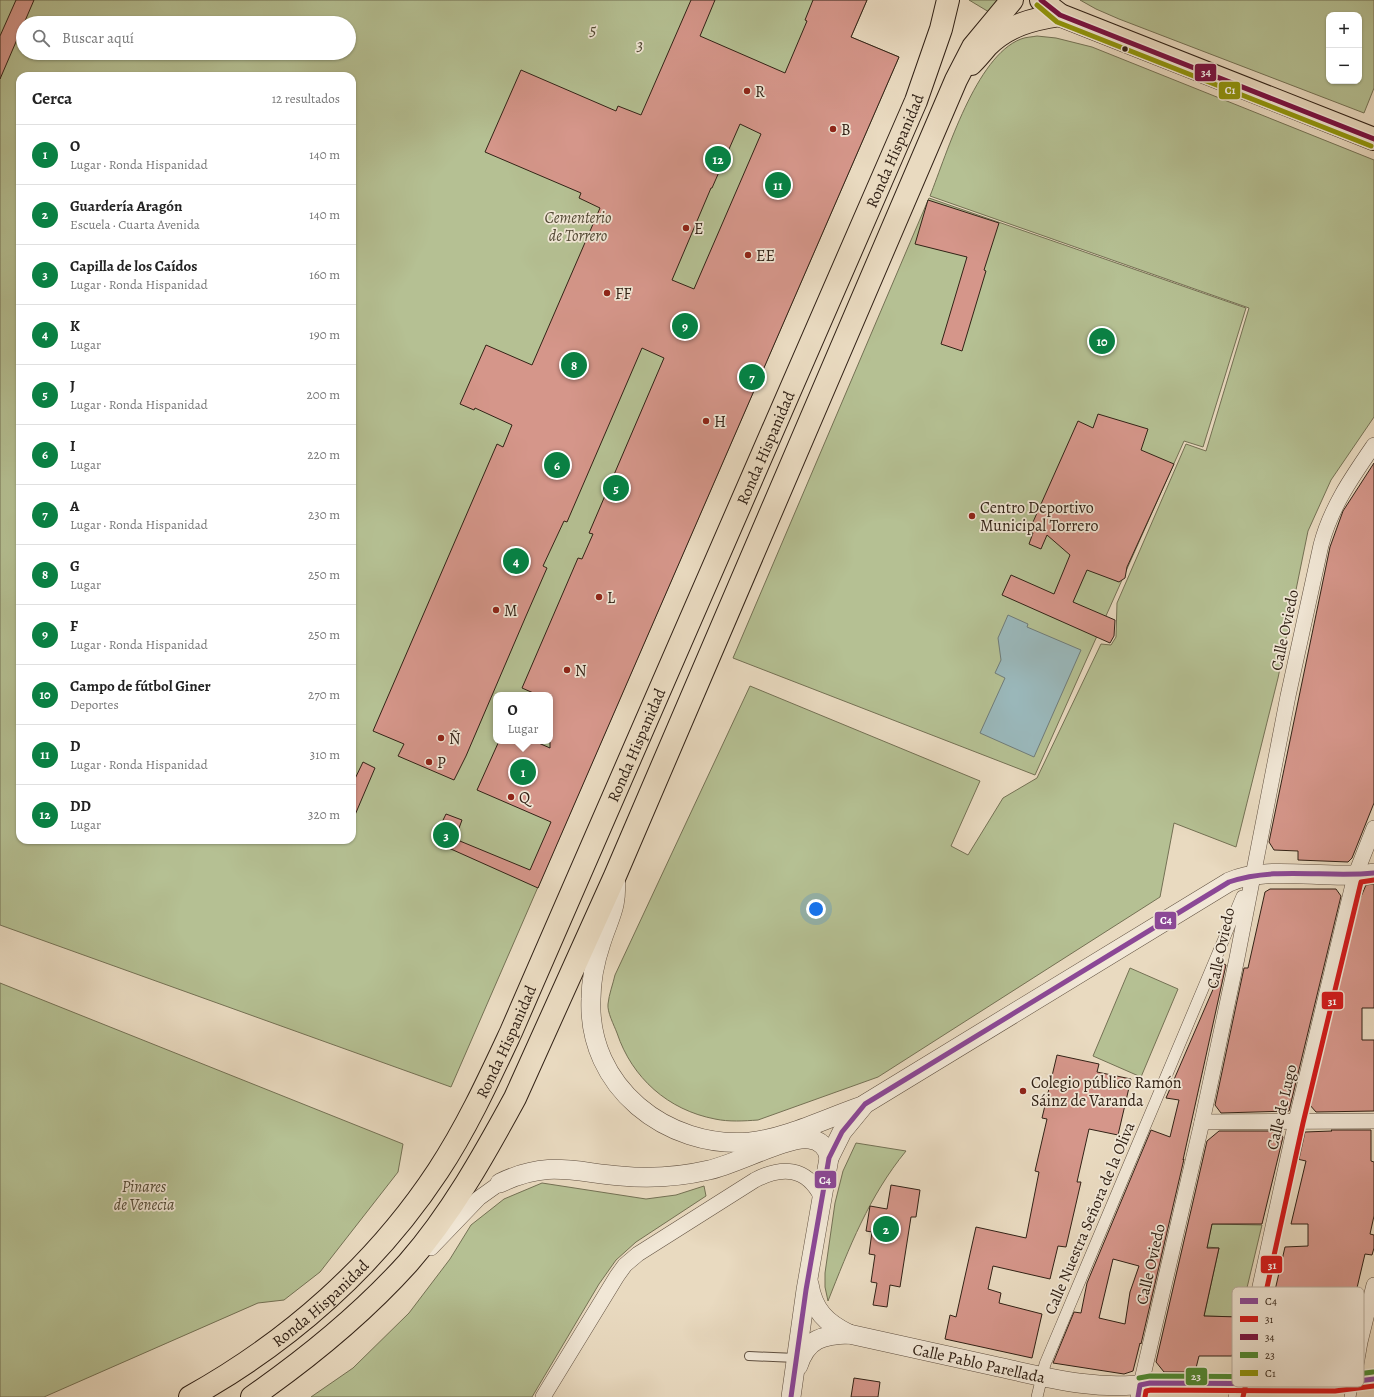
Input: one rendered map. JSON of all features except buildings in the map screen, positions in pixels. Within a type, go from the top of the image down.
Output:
[{"type":"main road","name":"Ronda Hispanidad","points":[[190,1397],[221,1380],[272,1344],[316,1310],[360,1268],[399,1224],[438,1170],[481,1094],[517,1018],[913,108],[938,37],[948,0]]},
{"type":"main road","name":"Ronda Hispanidad","points":[[252,1397],[295,1368],[377,1296],[408,1263],[455,1200],[497,1131],[518,1091],[615,876],[956,80],[973,47],[1012,0]]},
{"type":"main road","points":[[1041,0],[1060,15],[1374,139]]},
{"type":"main road","points":[[956,80],[987,46],[1003,33],[1026,22],[1060,15]]},
{"type":"street","name":"Calle Oviedo","points":[[1139,1391],[1202,1122],[1288,696],[1326,527],[1341,495],[1374,445]]},
{"type":"street","name":"Calle de Lugo","points":[[1260,1287],[1296,1121],[1355,876],[1374,828]]},
{"type":"street","points":[[615,876],[616,902],[597,956],[591,999],[591,1016],[594,1036],[600,1056],[622,1090],[638,1106],[658,1122],[681,1133],[708,1140],[738,1142],[764,1140],[781,1135],[866,1104],[1223,885],[1238,878],[1253,874],[1355,876],[1374,873]]},
{"type":"street","name":"Calle Nuestra Señora de la Oliva","points":[[1037,1397],[1045,1364],[1242,896]]},
{"type":"street","points":[[793,1389],[796,1358],[809,1273],[829,1158],[842,1132],[866,1104]]},
{"type":"street","points":[[1202,1122],[1374,1121]]},
{"type":"street","points":[[408,1263],[431,1248],[480,1198],[500,1183],[528,1172],[565,1168],[620,1176],[670,1178],[712,1170],[804,1139],[815,1140],[823,1145],[829,1158]]},
{"type":"street","points":[[543,1397],[617,1276],[625,1265],[638,1254],[770,1172],[785,1170],[798,1174],[810,1180],[822,1196]]},
{"type":"street","name":"Calle Pablo Parellada","points":[[809,1273],[812,1297],[816,1308],[829,1323],[849,1334]]},
{"type":"street","points":[[1364,1326],[1374,1285]]},
{"type":"street","name":"Calle Pablo Parellada","points":[[793,1389],[800,1359],[809,1345],[815,1340],[827,1335],[849,1334],[1042,1376],[1117,1386],[1139,1391],[1150,1383],[1237,1390],[1286,1387]]},
{"type":"street","name":"Calle Pablo Parellada","points":[[1364,1383],[1374,1378]]},
{"type":"lane","points":[[749,1356],[796,1358]]},
{"type":"green space","name":"Cementerio de Torrero","points":[[0,0],[867,0],[851,37],[899,57],[451,1087],[0,925]]},
{"type":"green space","points":[[969,0],[997,0],[989,12]]},
{"type":"green space","points":[[1080,0],[1374,0],[1374,88],[1364,113],[1119,19]]},
{"type":"green space","points":[[1037,36],[1056,38],[1092,47],[1374,160],[1374,417],[1331,480],[1308,531],[1278,678],[1236,847],[1174,823],[1160,897],[878,1077],[758,1120],[726,1121],[698,1115],[667,1100],[642,1078],[624,1049],[610,1015],[608,1004],[615,975],[750,686],[980,781],[951,846],[968,855],[1003,798],[1037,778],[1101,644],[1111,645],[1116,637],[1117,603],[1186,444],[1206,451],[1249,308],[930,196],[954,132],[977,85],[990,65],[1005,49],[1021,39]]},
{"type":"green space","name":"Centro Deportivo Municipal Torrero","points":[[929,198],[1246,308],[1203,447],[1184,441],[1035,775],[733,658]]},
{"type":"green space","points":[[1130,968],[1178,989],[1141,1077],[1093,1056]]},
{"type":"green space","name":"Pinares de Venecia","points":[[0,983],[403,1144],[398,1172],[320,1272],[284,1300],[258,1303],[44,1397],[0,1397]]},
{"type":"green space","points":[[856,1143],[906,1151],[881,1186],[861,1223],[828,1301],[825,1287],[825,1273],[835,1203],[843,1171]]},
{"type":"green space","points":[[542,1183],[646,1199],[676,1195],[704,1186],[706,1196],[636,1242],[616,1260],[599,1284],[532,1397],[311,1397],[353,1368],[409,1313],[450,1259],[471,1225],[504,1199]]},
{"type":"green space","points":[[1212,1224],[1262,1225],[1247,1287],[1232,1287],[1232,1317],[1204,1316],[1219,1248],[1207,1247]]},
{"type":"water","points":[[1008,615],[1028,624],[1027,627],[1081,650],[1034,757],[980,733],[1005,678],[995,673],[1001,660],[998,638]]},
{"type":"transit line","name":"34","points":[[1041,0],[1060,15],[1374,139]]},
{"type":"transit line","name":"C1","points":[[1037,5],[1057,22],[1371,146]]},
{"type":"transit line","name":"C4","points":[[791,1397],[806,1290],[829,1158],[842,1132],[865,1104],[1229,882],[1247,877],[1283,873],[1374,873]]},
{"type":"transit line","name":"31","points":[[1267,1287],[1303,1123],[1361,882],[1374,880]]},
{"type":"transit line","name":"23","points":[[1364,1373],[1373,1372]]},
{"type":"transit line","name":"23","points":[[1139,1378],[1150,1376],[1232,1376]]},
{"type":"transit line","name":"C4","points":[[1364,1380],[1374,1379]]},
{"type":"transit line","name":"C4","points":[[1138,1397],[1140,1385],[1150,1383],[1232,1383]]},
{"type":"transit line","name":"31","points":[[1145,1397],[1146,1391],[1151,1390],[1335,1391],[1374,1386]]},
{"type":"transit line","name":"31","points":[[1243,1397],[1245,1387]]},
{"type":"place","name":"R","points":[[747,91]]},
{"type":"place","name":"B","points":[[833,129]]},
{"type":"place","name":"DD","points":[[718,159]]},
{"type":"place","name":"D","points":[[778,185]]},
{"type":"place","name":"E","points":[[686,228]]},
{"type":"place","name":"EE","points":[[748,255]]},
{"type":"place","name":"FF","points":[[607,293]]},
{"type":"place","name":"F","points":[[685,326]]},
{"type":"place","name":"Campo de fútbol Giner","points":[[1102,341]]},
{"type":"place","name":"G","points":[[574,365]]},
{"type":"place","name":"A","points":[[752,377]]},
{"type":"place","name":"H","points":[[706,421]]},
{"type":"place","name":"I","points":[[557,465]]},
{"type":"place","name":"J","points":[[616,488]]},
{"type":"place","name":"Centro Deportivo Municipal Torrero","points":[[972,516]]},
{"type":"place","name":"K","points":[[516,561]]},
{"type":"place","name":"L","points":[[599,597]]},
{"type":"place","name":"M","points":[[496,610]]},
{"type":"place","name":"N","points":[[567,670]]},
{"type":"place","name":"Ñ","points":[[441,738]]},
{"type":"place","name":"P","points":[[429,762]]},
{"type":"place","name":"O","points":[[523,772]]},
{"type":"place","name":"Q","points":[[511,797]]},
{"type":"place","name":"Capilla de los Caídos","points":[[446,835]]},
{"type":"place","name":"Colegio público Ramón Sáinz de Varanda","points":[[1023,1091]]},
{"type":"place","name":"Guardería Aragón","points":[[886,1229]]},
{"type":"park label","name":"5","points":[[593,29]]},
{"type":"park label","name":"3","points":[[640,44]]}]
